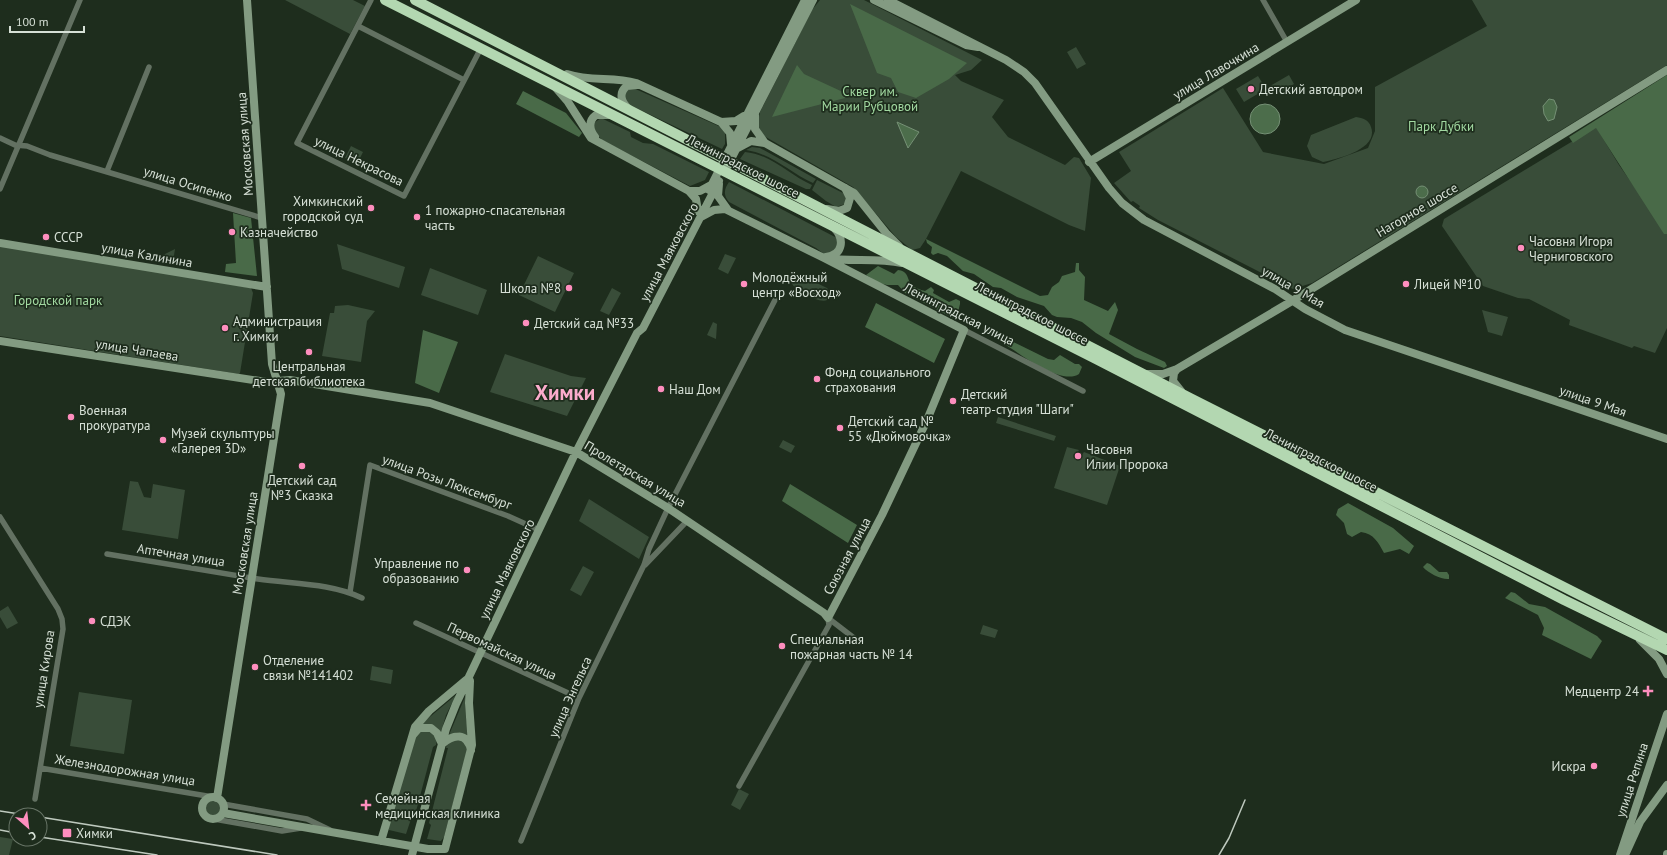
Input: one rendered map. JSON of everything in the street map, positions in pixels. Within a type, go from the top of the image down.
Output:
[{"type":"highway","name":"Ленинградское шоссе","points":[[385,0],[620,117],[737,178],[1667,650]]},
{"type":"highway","name":"Ленинградское шоссе","points":[[415,0],[1190,398],[1667,639]]},
{"type":"street","points":[[0,189],[80,0]]},
{"type":"street","name":"Московская улица","points":[[218,800],[281,394],[276,383],[272,364],[247,0]]},
{"type":"street","name":"улица Некрасова","points":[[371,0],[297,143],[404,196],[481,47]]},
{"type":"street","points":[[721,122],[736,121],[752,111],[805,0]]},
{"type":"street","points":[[733,148],[813,0]]},
{"type":"street","name":"улица 9 Мая","points":[[874,0],[966,45],[979,47]]},
{"type":"street","name":"улица 9 Мая","points":[[888,0],[969,40],[1018,68],[1029,77],[1089,162],[1116,196],[1144,220],[1275,289],[1318,316],[1360,336],[1667,439]]},
{"type":"street","points":[[1263,0],[1287,42]]},
{"type":"street","name":"улица Лавочкина","points":[[1089,162],[1356,0]]},
{"type":"street","points":[[358,26],[464,80]]},
{"type":"street","points":[[106,171],[149,67]]},
{"type":"street","points":[[548,69],[582,78],[625,80],[643,86],[721,122],[730,133],[733,148]]},
{"type":"street","name":"Нагорное шоссе","points":[[1144,374],[1163,374],[1177,368],[1292,301],[1667,70]]},
{"type":"street","points":[[544,79],[560,93],[588,135],[689,191],[696,199],[699,215],[714,210],[728,210]]},
{"type":"street","points":[[631,111],[621,100],[622,90],[630,84],[643,86]]},
{"type":"street","points":[[752,111],[755,129],[765,143]]},
{"type":"street","points":[[601,143],[591,130],[590,123],[593,117],[600,114],[620,117]]},
{"type":"street","name":"улица Осипенко","points":[[0,138],[15,145],[27,146],[262,218]]},
{"type":"street","points":[[733,148],[751,141],[765,143],[844,188],[860,199],[886,233],[905,252]]},
{"type":"street","name":"улица Маяковского","points":[[412,855],[442,744],[451,717],[470,675],[576,452],[637,333],[638,326],[719,181],[733,148]]},
{"type":"street","name":"улица Маяковского","points":[[699,215],[711,185],[733,148]]},
{"type":"street","points":[[719,181],[718,196],[728,210]]},
{"type":"street","points":[[689,191],[700,191],[711,185]]},
{"type":"street","points":[[818,207],[835,211],[845,209],[849,204],[850,198],[844,188]]},
{"type":"street","name":"Ленинградская улица","points":[[728,210],[824,258],[838,260],[860,276],[1083,391]]},
{"type":"street","points":[[829,224],[841,238],[838,260]]},
{"type":"street","name":"улица Калинина","points":[[0,242],[267,290]]},
{"type":"street","points":[[824,258],[838,260],[885,260],[910,265]]},
{"type":"street","points":[[860,276],[855,266],[862,260]]},
{"type":"street","name":"улица Энгельса","points":[[521,841],[580,698],[644,565],[649,549],[668,508],[775,300]]},
{"type":"street","name":"Союзная улица","points":[[740,786],[829,625],[828,618],[882,515],[924,427],[964,330]]},
{"type":"street","name":"улица Чапаева","points":[[0,341],[276,383]]},
{"type":"street","points":[[1177,368],[1173,376],[1175,385],[1190,398]]},
{"type":"street","name":"Пролетарская улица","points":[[276,383],[290,380],[430,403],[467,414],[576,452],[602,466],[668,508],[824,613],[828,618],[854,638]]},
{"type":"street","name":"улица Розы Люксембург","points":[[350,592],[370,465],[508,516],[539,530]]},
{"type":"street","name":"улица Кирова","points":[[0,517],[58,609],[62,619],[61,642],[40,768]]},
{"type":"street","name":"улица Энгельса","points":[[644,565],[686,521]]},
{"type":"street","name":"Аптечная улица","points":[[107,554],[252,578]]},
{"type":"street","points":[[252,578],[350,592],[362,598]]},
{"type":"street","name":"Первомайская улица","points":[[416,623],[580,698]]},
{"type":"street","points":[[1633,634],[1659,659],[1667,674]]},
{"type":"street","points":[[223,813],[428,850],[445,849],[473,738],[469,703],[470,675]]},
{"type":"street","points":[[381,841],[415,727],[422,717],[470,675]]},
{"type":"street","name":"улица Репина","points":[[1620,855],[1667,714]]},
{"type":"street","points":[[1660,734],[1667,724]]},
{"type":"street","points":[[412,735],[419,728],[431,728],[438,733],[442,744],[452,736],[461,736],[468,742],[471,750]]},
{"type":"street","name":"Железнодорожная улица","points":[[35,799],[40,768],[218,800],[307,819],[336,833]]},
{"type":"street","points":[[1625,855],[1640,822],[1667,785]]},
{"type":"street","points":[[223,813],[218,800],[206,800],[202,810],[206,816],[214,819],[282,831],[305,828]]},
{"type":"street","points":[[214,819],[219,818],[223,813]]},
{"type":"green space","points":[[285,0],[353,0],[365,6],[350,34]]},
{"type":"green space","name":"Сквер им. Марии Рубцовой","points":[[820,0],[864,0],[982,60],[971,70],[955,75],[961,81],[1004,100],[992,117],[1008,137],[1065,165],[1074,157],[1079,158],[1091,178],[1085,231],[1069,225],[961,171],[926,239],[920,248],[912,250],[896,237],[853,187],[764,136],[757,126],[760,112],[812,10]]},
{"type":"green space","name":"Парк Дубки","points":[[1472,0],[1667,0],[1667,65],[1312,283],[1293,289],[1158,220],[1139,208],[1140,206],[1133,201],[1131,202],[1114,183],[1131,171],[1119,152],[1223,88],[1263,152],[1324,164],[1368,148],[1375,131],[1375,87],[1487,26]]},
{"type":"green space","points":[[1076,47],[1086,64],[1077,69],[1067,52]]},
{"type":"green space","points":[[1289,75],[1294,84],[1276,95],[1270,86]]},
{"type":"green space","name":"Детский автодром","points":[[1258,76],[1266,89],[1244,102],[1236,89]]},
{"type":"green space","points":[[631,87],[723,128],[725,131],[725,144],[722,149],[628,104],[624,95]]},
{"type":"green space","points":[[1356,117],[1365,120],[1371,127],[1372,135],[1363,147],[1356,152],[1323,162],[1312,157],[1307,146],[1311,135]]},
{"type":"green space","points":[[601,118],[630,132],[631,137],[643,143],[653,144],[709,172],[705,180],[690,186],[602,140],[594,131],[594,123]]},
{"type":"green space","points":[[1596,127],[1619,165],[1667,233],[1667,328],[1655,353],[1634,346],[1632,348],[1569,325],[1570,320],[1529,299],[1518,298],[1483,286],[1442,226],[1444,219]]},
{"type":"green space","points":[[351,146],[363,152],[357,164],[345,158]]},
{"type":"green space","points":[[752,147],[760,148],[816,179],[813,183],[765,155],[746,150]]},
{"type":"green space","points":[[745,152],[772,161],[812,185],[810,189],[806,189],[740,159]]},
{"type":"green space","points":[[817,180],[843,193],[846,197],[845,204],[836,207],[812,190]]},
{"type":"green space","points":[[729,182],[837,238],[838,244],[834,251],[824,254],[816,248],[729,202],[725,192]]},
{"type":"green space","points":[[337,244],[405,267],[399,288],[342,269]]},
{"type":"green space","name":"Городской парк","points":[[0,245],[251,288],[253,293],[240,373],[0,336]]},
{"type":"green space","points":[[175,249],[173,262],[155,259]]},
{"type":"green space","points":[[725,254],[736,258],[728,274],[718,269]]},
{"type":"green space","points":[[538,256],[574,273],[555,312],[519,295]]},
{"type":"green space","points":[[430,268],[487,290],[478,315],[421,295]]},
{"type":"green space","points":[[797,275],[827,288],[830,292],[827,300],[823,301],[813,298],[796,288],[791,281]]},
{"type":"green space","points":[[612,288],[621,293],[609,315],[600,311]]},
{"type":"green space","points":[[348,305],[375,311],[367,321],[361,362],[322,356],[330,313],[334,313],[335,306]]},
{"type":"green space","points":[[1482,310],[1508,317],[1502,336],[1488,332]]},
{"type":"green space","points":[[713,322],[717,324],[716,339],[707,335]]},
{"type":"green space","points":[[505,354],[571,376],[586,378],[567,416],[490,392]]},
{"type":"green space","points":[[998,417],[1056,436],[1054,441],[996,423]]},
{"type":"green space","points":[[783,440],[795,446],[791,453],[779,447]]},
{"type":"green space","points":[[1067,447],[1079,450],[1074,457],[1078,460],[1084,452],[1120,466],[1107,505],[1054,488]]},
{"type":"green space","points":[[130,481],[138,482],[144,497],[151,498],[153,484],[185,490],[178,539],[122,530]]},
{"type":"green space","points":[[589,499],[649,537],[639,559],[579,521]]},
{"type":"green space","points":[[583,566],[594,572],[581,596],[570,590]]},
{"type":"green space","points":[[8,606],[18,623],[7,629],[0,617],[0,611]]},
{"type":"green space","points":[[983,625],[998,630],[995,638],[980,634]]},
{"type":"green space","points":[[372,666],[393,670],[391,684],[370,680]]},
{"type":"green space","points":[[79,692],[132,700],[124,754],[70,746]]},
{"type":"green space","points":[[456,695],[446,715],[441,732],[433,725],[419,726]]},
{"type":"green space","points":[[465,697],[466,718],[470,738],[458,732],[449,735]]},
{"type":"green space","points":[[420,730],[431,731],[437,740],[436,745],[433,747],[414,819],[411,819],[406,834],[389,830],[388,827],[414,739]]},
{"type":"green space","points":[[460,739],[468,747],[444,837],[441,841],[427,839],[431,825],[429,823],[448,748],[446,748],[447,743]]},
{"type":"green space","points":[[739,789],[749,794],[740,810],[731,805]]},
{"type":"green space","points":[[213,799],[219,802],[222,808],[219,814],[213,817],[207,814],[204,808],[207,802]]},
{"type":"green space","points":[[0,837],[8,838],[8,847],[11,847],[9,855],[0,855]]},
{"type":"shaded area","points":[[850,4],[967,63],[949,79],[916,98],[898,92],[891,78],[877,73]]},
{"type":"shaded area","points":[[797,65],[804,74],[845,93],[845,98],[772,117]]},
{"type":"shaded area","points":[[1667,75],[1667,234],[1664,234],[1596,128],[1573,143],[1569,137]]},
{"type":"shaded area","points":[[523,91],[566,113],[582,133],[579,137],[516,104]]},
{"type":"shaded area","points":[[1549,99],[1554,100],[1557,107],[1554,119],[1548,121],[1544,114],[1543,106]]},
{"type":"shaded area","points":[[1265,104],[1275,109],[1280,119],[1275,129],[1265,134],[1255,129],[1250,119],[1255,109]]},
{"type":"shaded area","points":[[897,122],[919,132],[908,148]]},
{"type":"shaded area","points":[[1420,186],[1424,186],[1428,192],[1424,198],[1420,198],[1416,194],[1416,190]]},
{"type":"shaded area","points":[[233,213],[251,218],[257,276],[225,272],[226,264],[236,263]]},
{"type":"shaded area","points":[[926,239],[1040,296],[1048,295],[1052,287],[1059,282],[1062,276],[1075,272],[1076,263],[1079,263],[1079,270],[1085,277],[1084,300],[1108,311],[1115,302],[1118,310],[1109,334],[1165,362],[1167,366],[1164,368],[1135,357],[1096,333],[1082,322],[1071,318],[1057,317],[1052,315],[1044,306],[1017,297],[1001,288],[993,287],[974,274],[963,271],[947,256],[938,253],[933,255],[931,253],[932,247],[927,243]]},
{"type":"shaded area","points":[[878,266],[894,274],[898,270],[903,271],[913,286],[925,291],[931,287],[934,290],[933,293],[949,302],[956,299],[960,301],[957,316],[953,318],[905,293],[898,285],[879,283],[866,275]]},
{"type":"shaded area","points":[[876,303],[945,339],[934,363],[865,327]]},
{"type":"shaded area","points":[[423,330],[458,342],[439,393],[415,383]]},
{"type":"shaded area","points":[[1003,337],[1048,359],[1054,360],[1060,355],[1075,364],[1079,364],[1082,367],[1079,374],[1071,377],[1062,376],[1040,367],[1003,343]]},
{"type":"shaded area","points":[[790,484],[857,525],[848,543],[782,501]]},
{"type":"shaded area","points":[[1348,503],[1393,528],[1414,546],[1409,554],[1400,549],[1384,553],[1378,542],[1369,535],[1361,532],[1352,537],[1347,534],[1344,523],[1336,515],[1338,509]]},
{"type":"shaded area","points":[[1427,563],[1439,572],[1447,572],[1449,579],[1435,576],[1428,572],[1423,567]]},
{"type":"shaded area","points":[[1511,592],[1515,593],[1529,604],[1545,607],[1597,636],[1602,641],[1591,659],[1542,635],[1544,628],[1538,615],[1505,598]]},
{"type":"railway","points":[[1219,855],[1229,838],[1245,800]]},
{"type":"railway","points":[[0,811],[8,812]]},
{"type":"railway","points":[[48,818],[277,855]]},
{"type":"railway","points":[[0,830],[8,832]]},
{"type":"railway","points":[[48,838],[157,855]]},
{"type":"place","name":"Детский автодром","points":[[1251,89]]},
{"type":"place","name":"Химкинский городской суд","points":[[371,208]]},
{"type":"place","name":"1 пожарно-спасательная часть","points":[[417,217]]},
{"type":"place","name":"Казначейство","points":[[232,232]]},
{"type":"place","name":"СССР","points":[[46,237]]},
{"type":"place","name":"Часовня Игоря Черниговского","points":[[1521,248]]},
{"type":"place","name":"Молодёжный центр «Восход»","points":[[744,284]]},
{"type":"place","name":"Лицей №10","points":[[1406,284]]},
{"type":"place","name":"Школа №8","points":[[569,288]]},
{"type":"place","name":"Детский сад №33","points":[[526,323]]},
{"type":"place","name":"Администрация г. Химки","points":[[225,328]]},
{"type":"place","name":"Центральная детская библиотека","points":[[309,352]]},
{"type":"place","name":"Фонд социального страхования","points":[[817,379]]},
{"type":"place","name":"Наш Дом","points":[[661,389]]},
{"type":"place","name":"Детский театр-студия \"Шаги\"","points":[[953,401]]},
{"type":"place","name":"Военная прокуратура","points":[[71,417]]},
{"type":"place","name":"Детский сад № 55 «Дюймовочка»","points":[[840,428]]},
{"type":"place","name":"Музей скульптуры «Галерея 3D»","points":[[163,440]]},
{"type":"place","name":"Часовня Илии Пророка","points":[[1078,456]]},
{"type":"place","name":"Детский сад №3 Сказка","points":[[302,466]]},
{"type":"place","name":"Управление по образованию","points":[[467,570]]},
{"type":"place","name":"СДЭК","points":[[92,621]]},
{"type":"place","name":"Специальная пожарная часть № 14","points":[[782,646]]},
{"type":"place","name":"Отделение связи №141402","points":[[255,667]]},
{"type":"place","name":"Медцентр 24","points":[[1648,691]]},
{"type":"place","name":"Искра","points":[[1594,766]]},
{"type":"place","name":"Семейная медицинская клиника","points":[[366,805]]},
{"type":"place","name":"Химки","points":[[67,833]]},
{"type":"district","name":"Химки","points":[[565,392]]}]
